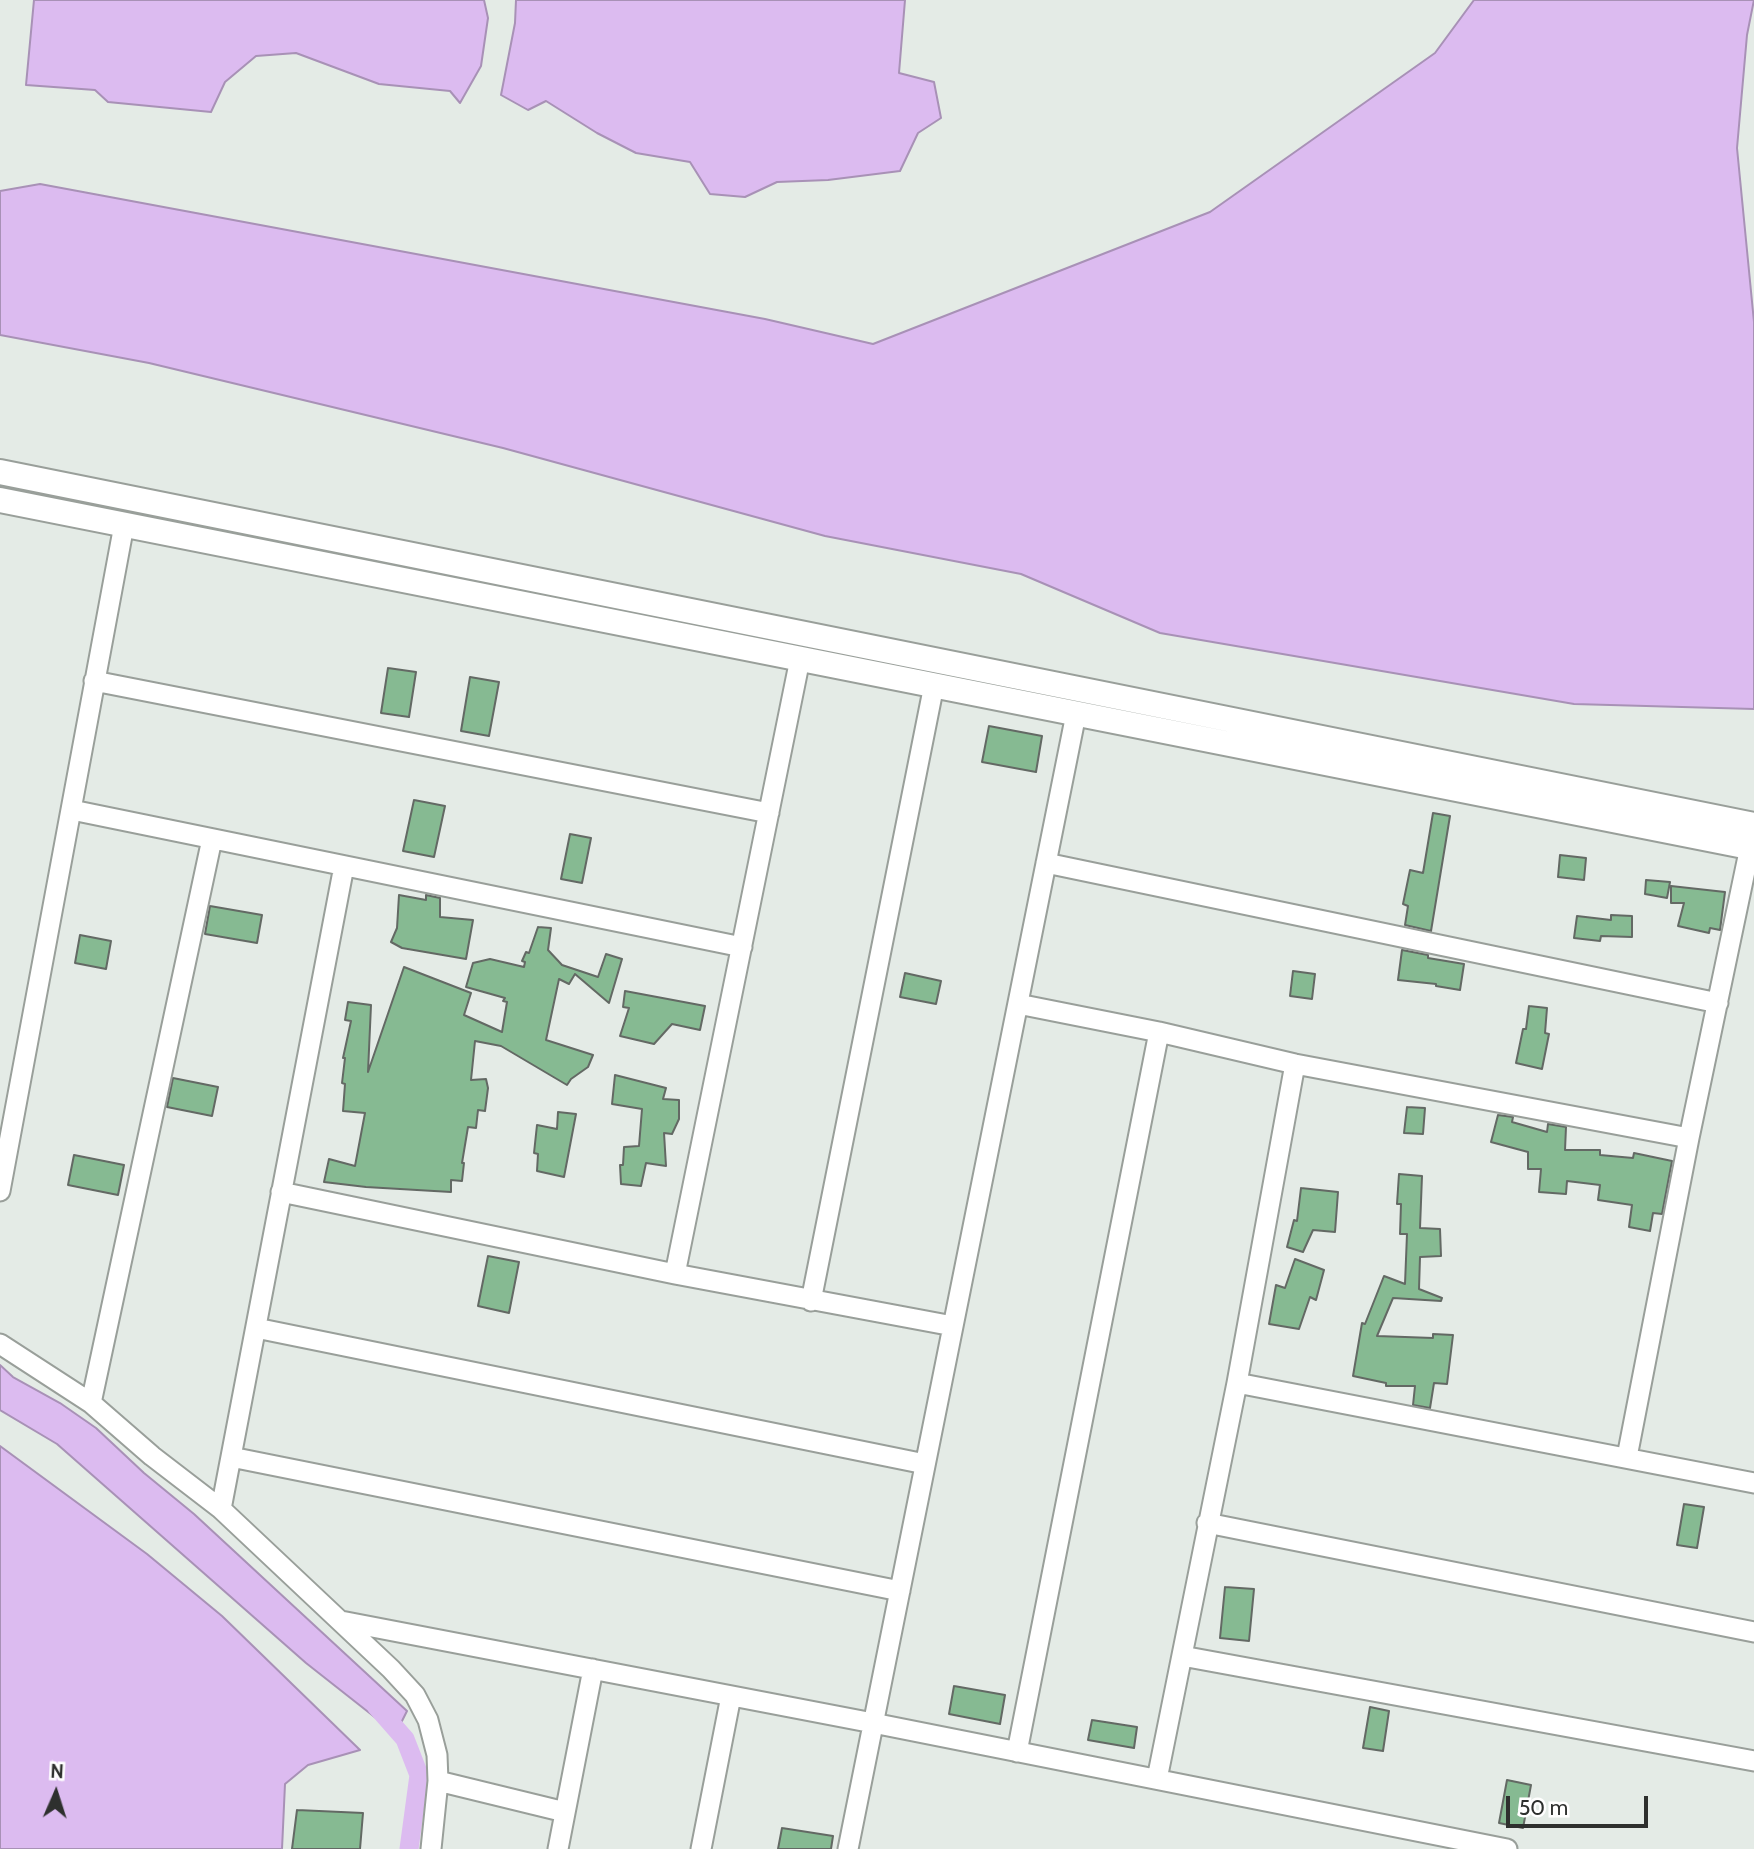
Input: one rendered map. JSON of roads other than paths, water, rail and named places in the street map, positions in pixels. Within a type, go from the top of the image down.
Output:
[{"type":"street","points":[[0,472],[1753,840]]},
{"type":"street","points":[[0,500],[1076,714],[1753,840]]},
{"type":"street","points":[[0,1191],[124,525]]},
{"type":"street","points":[[675,1274],[800,659]]},
{"type":"street","points":[[94,681],[769,813]]},
{"type":"street","points":[[811,1301],[933,685]]},
{"type":"street","points":[[848,1849],[1076,714]]},
{"type":"street","points":[[72,810],[742,947]]},
{"type":"street","points":[[90,1403],[212,839]]},
{"type":"street","points":[[1627,1457],[1689,1139],[1753,840]]},
{"type":"street","points":[[1046,863],[1718,1003]]},
{"type":"street","points":[[221,1509],[344,866]]},
{"type":"street","points":[[1018,1004],[1159,1032],[1295,1064],[1689,1139]]},
{"type":"street","points":[[1017,1752],[1159,1032]]},
{"type":"street","points":[[1157,1779],[1237,1384],[1295,1064]]},
{"type":"street","points":[[281,1192],[675,1274],[953,1326]]},
{"type":"street","points":[[256,1328],[925,1464]]},
{"type":"street","points":[[0,1344],[90,1403],[152,1456],[221,1509],[341,1621],[415,1695],[428,1720],[433,1738],[438,1782],[431,1849]]},
{"type":"street","points":[[1237,1384],[1754,1483]]},
{"type":"street","points":[[231,1457],[900,1591]]},
{"type":"street","points":[[1207,1523],[1754,1632]]},
{"type":"street","points":[[341,1621],[1507,1849]]},
{"type":"street","points":[[1182,1657],[1754,1761]]},
{"type":"street","points":[[558,1849],[593,1669]]},
{"type":"street","points":[[701,1849],[731,1696]]},
{"type":"street","points":[[438,1782],[565,1812]]},
{"type":"waterway","points":[[376,1706],[405,1739],[419,1775],[409,1849]]}]
